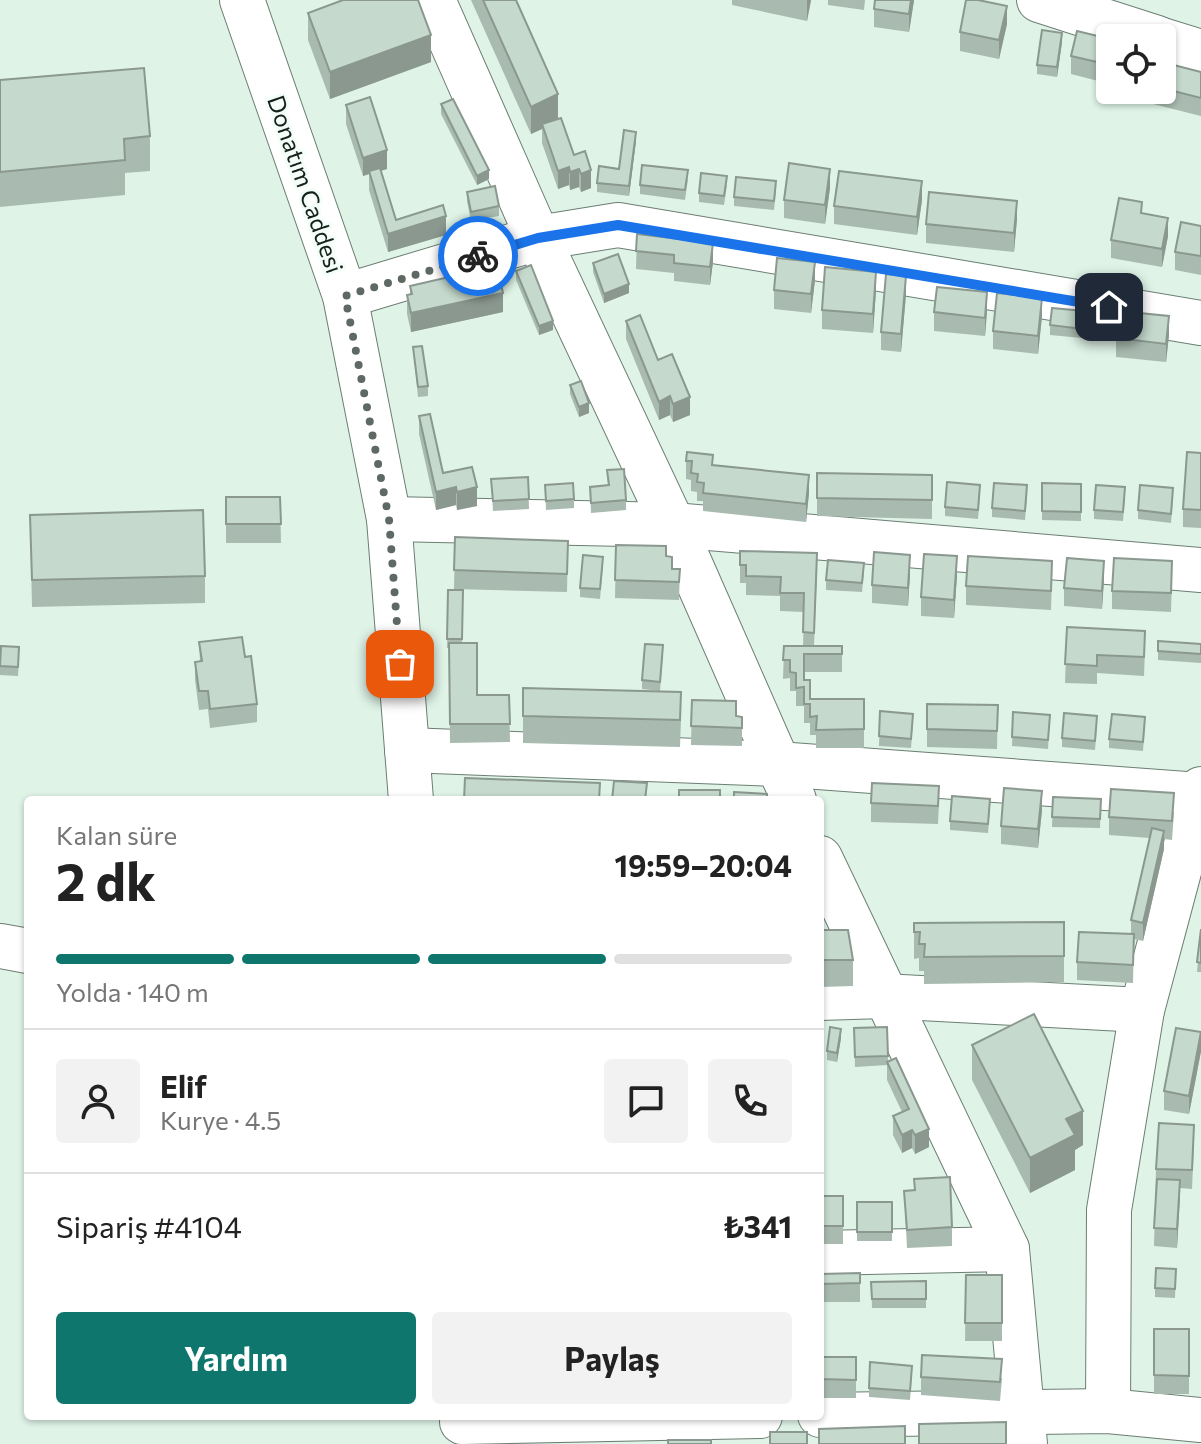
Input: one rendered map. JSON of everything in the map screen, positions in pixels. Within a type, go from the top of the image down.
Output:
[{"type":"street","name":"Donatım Caddesi","points":[[242,0],[345,296],[389,519],[411,796]]},
{"type":"street","points":[[433,0],[538,238],[673,525],[786,782]]},
{"type":"street","points":[[1039,0],[1113,24]]},
{"type":"street","points":[[1176,44],[1201,52]]},
{"type":"street","points":[[345,296],[538,238],[618,225],[1201,323]]},
{"type":"street","points":[[389,519],[673,525],[1201,570]]},
{"type":"street","points":[[407,750],[786,782],[1201,793],[1142,1010],[1109,1210],[1108,1411]]},
{"type":"street","points":[[824,867],[883,996],[1007,1249],[1024,1427]]},
{"type":"street","points":[[0,946],[24,950]]},
{"type":"street","points":[[824,998],[883,996],[1142,1010]]},
{"type":"street","points":[[824,1253],[1007,1249]]},
{"type":"street","points":[[824,1415],[1024,1427],[1108,1411],[1201,1420]]},
{"type":"street","points":[[462,1427],[652,1420]]},
{"type":"building","points":[[343,0],[418,0],[431,35],[330,72],[308,13]]},
{"type":"building","points":[[483,0],[516,0],[558,94],[531,107]]},
{"type":"building","points":[[875,0],[911,0],[909,14],[874,9]]},
{"type":"building","points":[[966,0],[1007,6],[999,40],[960,32]]},
{"type":"building","points":[[1042,30],[1062,33],[1057,67],[1037,65]]},
{"type":"building","points":[[1077,31],[1096,36],[1096,62],[1071,56]]},
{"type":"building","points":[[1176,66],[1201,72],[1201,98],[1176,92]]},
{"type":"building","points":[[144,68],[150,136],[124,139],[125,160],[0,172],[0,80]]},
{"type":"building","points":[[370,97],[387,150],[363,158],[346,105]]},
{"type":"building","points":[[453,99],[489,170],[477,176],[441,104]]},
{"type":"building","points":[[561,118],[574,155],[585,151],[591,170],[581,174],[579,169],[570,172],[569,167],[558,171],[542,124]]},
{"type":"building","points":[[624,130],[636,132],[629,186],[597,183],[599,166],[619,169]]},
{"type":"building","points":[[789,163],[830,169],[825,205],[784,200]]},
{"type":"building","points":[[642,165],[688,170],[685,190],[640,185]]},
{"type":"building","points":[[380,168],[396,220],[443,205],[446,216],[388,234],[369,171]]},
{"type":"building","points":[[839,171],[922,181],[917,217],[834,206]]},
{"type":"building","points":[[701,173],[727,176],[724,196],[699,193]]},
{"type":"building","points":[[736,177],[776,181],[774,201],[734,197]]},
{"type":"building","points":[[495,186],[499,206],[471,212],[467,192]]},
{"type":"building","points":[[929,192],[1017,201],[1014,233],[926,224]]},
{"type":"building","points":[[1119,198],[1142,202],[1141,213],[1168,218],[1162,249],[1111,240]]},
{"type":"building","points":[[1181,222],[1201,226],[1201,256],[1175,252]]},
{"type":"building","points":[[637,234],[713,243],[710,267],[674,263],[674,255],[636,251]]},
{"type":"building","points":[[618,254],[629,284],[604,294],[593,263]]},
{"type":"building","points":[[777,258],[815,262],[811,294],[774,290]]},
{"type":"building","points":[[531,265],[553,321],[539,326],[516,271]]},
{"type":"building","points":[[497,266],[503,293],[411,313],[407,295],[412,294],[410,286]]},
{"type":"building","points":[[825,267],[876,272],[873,314],[822,310]]},
{"type":"building","points":[[886,274],[906,276],[901,334],[881,332]]},
{"type":"building","points":[[937,287],[987,292],[985,318],[934,312]]},
{"type":"building","points":[[997,293],[1042,298],[1038,336],[993,331]]},
{"type":"building","points":[[1052,308],[1084,311],[1082,329],[1050,325]]},
{"type":"building","points":[[1119,311],[1169,316],[1166,344],[1116,338]]},
{"type":"building","points":[[640,315],[658,360],[672,354],[690,397],[673,404],[670,396],[659,402],[626,321]]},
{"type":"building","points":[[422,346],[428,386],[418,387],[413,347]]},
{"type":"building","points":[[581,381],[589,403],[579,407],[570,385]]},
{"type":"building","points":[[430,414],[443,473],[472,467],[477,487],[457,492],[456,487],[436,492],[419,416]]},
{"type":"building","points":[[687,452],[713,455],[712,465],[809,475],[806,504],[703,493],[704,483],[697,482],[698,474],[691,473],[692,461],[686,461]]},
{"type":"building","points":[[1187,452],[1201,453],[1201,510],[1183,509]]},
{"type":"building","points":[[624,469],[626,500],[591,503],[590,487],[609,485],[607,470]]},
{"type":"building","points":[[817,473],[932,475],[932,500],[817,498]]},
{"type":"building","points":[[528,477],[529,499],[493,501],[491,479]]},
{"type":"building","points":[[947,482],[980,485],[978,510],[945,507]]},
{"type":"building","points":[[573,483],[574,499],[546,501],[545,485]]},
{"type":"building","points":[[994,483],[1027,485],[1025,511],[992,508]]},
{"type":"building","points":[[1042,483],[1081,484],[1081,512],[1042,511]]},
{"type":"building","points":[[1096,485],[1125,487],[1123,512],[1094,510]]},
{"type":"building","points":[[1140,485],[1173,488],[1171,514],[1138,510]]},
{"type":"building","points":[[226,497],[280,497],[281,524],[226,524]]},
{"type":"building","points":[[203,510],[205,576],[32,580],[30,515]]},
{"type":"building","points":[[455,537],[568,541],[567,574],[454,570]]},
{"type":"building","points":[[616,545],[666,546],[666,556],[672,557],[672,569],[680,569],[679,582],[615,580]]},
{"type":"building","points":[[740,551],[817,553],[814,633],[803,632],[804,593],[780,593],[781,577],[746,576],[746,565],[740,565]]},
{"type":"building","points":[[874,552],[910,555],[908,588],[872,585]]},
{"type":"building","points":[[924,554],[957,556],[954,600],[921,597]]},
{"type":"building","points":[[583,555],[603,557],[600,589],[580,588]]},
{"type":"building","points":[[968,556],[1052,561],[1051,591],[966,586]]},
{"type":"building","points":[[1067,558],[1104,561],[1102,591],[1064,588]]},
{"type":"building","points":[[1114,558],[1172,561],[1171,593],[1112,591]]},
{"type":"building","points":[[828,560],[864,563],[862,583],[826,580]]},
{"type":"building","points":[[448,590],[463,590],[462,639],[447,639]]},
{"type":"building","points":[[1067,627],[1145,631],[1144,657],[1097,655],[1097,666],[1065,664]]},
{"type":"building","points":[[242,637],[245,657],[251,656],[257,704],[210,709],[208,691],[199,691],[195,662],[202,661],[199,642]]},
{"type":"building","points":[[1158,641],[1201,644],[1201,654],[1158,651]]},
{"type":"building","points":[[449,643],[477,643],[477,695],[509,695],[510,724],[450,724]]},
{"type":"building","points":[[645,644],[663,645],[660,682],[642,680]]},
{"type":"building","points":[[1,646],[19,647],[18,667],[0,666]]},
{"type":"building","points":[[784,646],[842,646],[842,654],[804,654],[804,680],[810,680],[810,699],[864,699],[864,729],[816,730],[817,716],[810,717],[810,704],[804,704],[804,687],[796,688],[796,673],[790,672],[790,660],[783,660]]},
{"type":"building","points":[[523,688],[681,692],[680,720],[523,716]]},
{"type":"building","points":[[692,700],[736,701],[736,716],[742,717],[742,728],[691,726]]},
{"type":"building","points":[[927,704],[998,705],[997,731],[927,729]]},
{"type":"building","points":[[880,711],[913,714],[911,739],[879,736]]},
{"type":"building","points":[[1013,712],[1050,715],[1048,740],[1012,737]]},
{"type":"building","points":[[1064,713],[1097,716],[1095,741],[1062,738]]},
{"type":"building","points":[[1112,714],[1145,717],[1143,742],[1109,739]]},
{"type":"building","points":[[465,778],[600,783],[599,796],[464,796]]},
{"type":"building","points":[[614,781],[647,783],[645,796],[612,796]]},
{"type":"building","points":[[872,783],[939,786],[938,806],[871,803]]},
{"type":"building","points":[[1004,788],[1042,791],[1038,829],[1001,826]]},
{"type":"building","points":[[1111,789],[1174,793],[1172,821],[1109,817]]},
{"type":"building","points":[[679,790],[720,790],[720,796],[679,796]]},
{"type":"building","points":[[734,792],[767,794],[767,796],[734,796]]},
{"type":"building","points":[[952,796],[990,799],[988,824],[950,821]]},
{"type":"building","points":[[1053,797],[1101,799],[1100,819],[1052,817]]},
{"type":"building","points":[[1152,828],[1164,831],[1143,923],[1131,920]]},
{"type":"building","points":[[1064,922],[1064,956],[924,957],[925,944],[919,944],[920,932],[914,932],[914,923]]},
{"type":"building","points":[[1201,929],[1201,963],[1197,962]]},
{"type":"building","points":[[824,930],[848,930],[853,960],[824,960]]},
{"type":"building","points":[[1079,932],[1134,934],[1133,965],[1077,962]]},
{"type":"building","points":[[1034,1014],[1083,1111],[1066,1119],[1075,1135],[1030,1158],[972,1045]]},
{"type":"building","points":[[830,1027],[841,1029],[837,1053],[827,1051]]},
{"type":"building","points":[[887,1027],[888,1056],[855,1057],[854,1028]]},
{"type":"building","points":[[1176,1028],[1201,1032],[1189,1096],[1164,1091]]},
{"type":"building","points":[[896,1058],[929,1129],[915,1135],[912,1130],[902,1135],[893,1116],[909,1109],[887,1062]]},
{"type":"building","points":[[1159,1123],[1194,1125],[1192,1170],[1156,1169]]},
{"type":"building","points":[[950,1177],[952,1227],[907,1230],[904,1191],[915,1190],[914,1179]]},
{"type":"building","points":[[1157,1179],[1180,1180],[1177,1229],[1154,1228]]},
{"type":"building","points":[[824,1196],[843,1196],[843,1226],[824,1226]]},
{"type":"building","points":[[857,1202],[892,1202],[892,1232],[857,1232]]},
{"type":"building","points":[[1156,1268],[1176,1269],[1175,1289],[1155,1288]]},
{"type":"building","points":[[860,1273],[860,1283],[824,1284],[824,1274]]},
{"type":"building","points":[[966,1275],[1002,1275],[1002,1323],[965,1323]]},
{"type":"building","points":[[926,1281],[926,1299],[872,1299],[871,1282]]},
{"type":"building","points":[[1154,1329],[1189,1329],[1189,1376],[1154,1375]]},
{"type":"building","points":[[922,1355],[1002,1359],[1000,1382],[921,1377]]},
{"type":"building","points":[[824,1357],[856,1357],[856,1380],[824,1379]]},
{"type":"building","points":[[870,1362],[912,1366],[910,1391],[869,1388]]},
{"type":"building","points":[[1006,1422],[1006,1444],[919,1444],[919,1424]]},
{"type":"building","points":[[905,1426],[905,1444],[819,1444],[819,1429]]},
{"type":"building","points":[[770,1432],[807,1432],[807,1444],[770,1444]]},
{"type":"building","points":[[668,1440],[711,1440],[711,1444],[668,1444]]},
{"type":"way so far","points":[[400,664],[389,519],[345,296],[478,256]]},
{"type":"route","points":[[478,256],[538,238],[618,225],[1109,307]]}]
